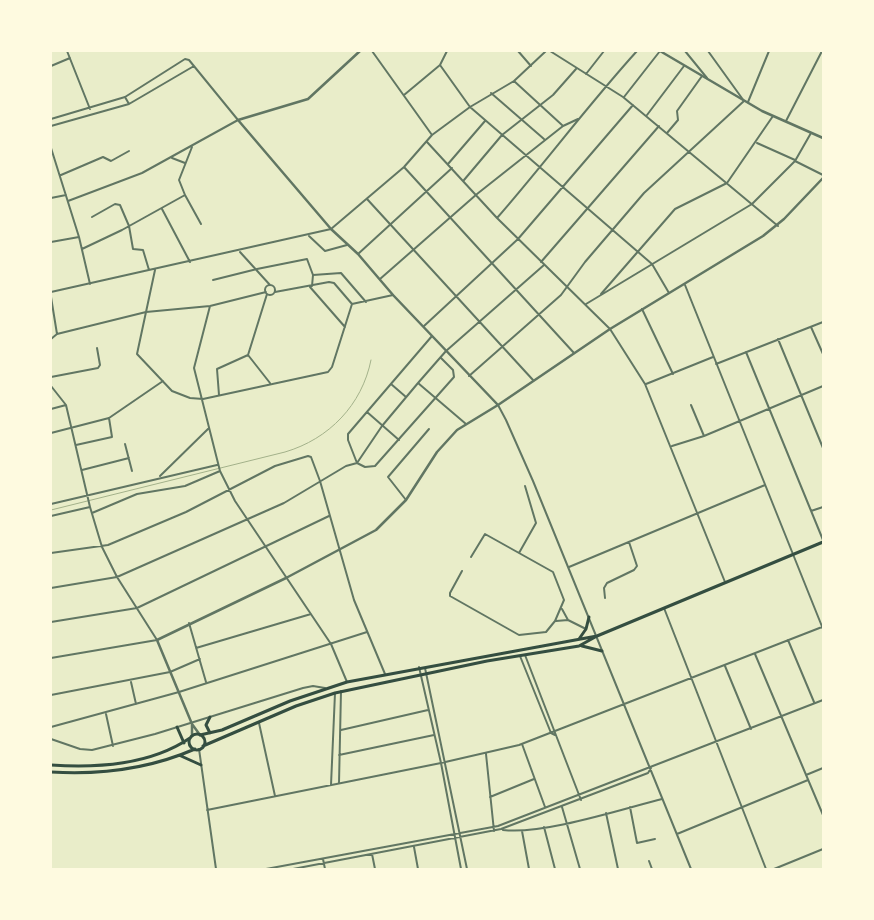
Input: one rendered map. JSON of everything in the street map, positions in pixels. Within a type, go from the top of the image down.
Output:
[{"type":"main road","points":[[51,772],[83,773],[117,770],[178,756],[296,706],[341,691],[578,646],[597,636],[725,582],[793,556],[823,541]]},
{"type":"main road","points":[[578,640],[586,629],[589,617]]},
{"type":"main road","points":[[51,764],[84,766],[129,762],[162,753],[184,743],[191,737],[210,733],[347,682],[419,667],[597,636]]},
{"type":"main road","points":[[578,646],[602,651]]},
{"type":"main road","points":[[210,716],[206,725],[210,733]]},
{"type":"main road","points":[[177,727],[184,743]]},
{"type":"main road","points":[[199,748],[204,740],[200,735]]},
{"type":"main road","points":[[191,737],[190,744],[199,748]]},
{"type":"main road","points":[[178,756],[190,758],[201,764]]},
{"type":"street","points":[[67,51],[90,109]]},
{"type":"street","points":[[68,201],[142,173],[238,120],[308,99],[360,51]]},
{"type":"street","points":[[372,51],[432,135]]},
{"type":"street","points":[[404,96],[440,65],[447,51]]},
{"type":"street","points":[[518,51],[531,66]]},
{"type":"street","points":[[51,292],[331,230],[404,167],[432,135],[470,107],[514,81],[546,51]]},
{"type":"street","points":[[550,51],[606,86],[647,115],[778,226]]},
{"type":"street","points":[[586,74],[604,51]]},
{"type":"street","points":[[497,218],[636,51]]},
{"type":"street","points":[[623,98],[660,51],[745,102],[823,138]]},
{"type":"street","points":[[685,51],[708,80]]},
{"type":"street","points":[[708,51],[745,102]]},
{"type":"street","points":[[469,376],[540,316],[561,295],[566,286],[644,193],[745,102],[769,51]]},
{"type":"street","points":[[786,121],[822,51]]},
{"type":"street","points":[[51,66],[70,58]]},
{"type":"street","points":[[51,118],[90,109],[126,97],[183,60],[189,60],[331,230],[358,254],[393,295],[498,405],[513,434],[691,869]]},
{"type":"street","points":[[440,65],[470,107],[652,264],[669,293]]},
{"type":"street","points":[[51,126],[129,104],[194,66]]},
{"type":"street","points":[[647,115],[684,66]]},
{"type":"street","points":[[464,180],[502,135],[541,106],[576,69]]},
{"type":"street","points":[[666,132],[678,120],[677,111],[702,76]]},
{"type":"street","points":[[514,81],[563,126]]},
{"type":"street","points":[[491,94],[544,140]]},
{"type":"street","points":[[126,97],[129,104]]},
{"type":"street","points":[[424,326],[518,239],[633,105]]},
{"type":"street","points":[[600,296],[678,206],[727,183],[774,116]]},
{"type":"street","points":[[380,279],[477,194],[544,140],[563,126],[578,119]]},
{"type":"street","points":[[448,164],[486,120]]},
{"type":"street","points":[[541,262],[659,126]]},
{"type":"street","points":[[585,305],[752,204],[795,160],[811,133]]},
{"type":"street","points":[[427,142],[477,194],[497,218],[610,329],[645,384],[725,582]]},
{"type":"street","points":[[51,658],[157,640],[286,578],[376,530],[406,500],[437,452],[457,430],[498,405],[532,380],[610,329],[685,285],[778,226],[823,177],[795,160],[756,142]]},
{"type":"street","points":[[192,146],[179,180],[200,224]]},
{"type":"street","points":[[51,148],[79,237],[90,284]]},
{"type":"street","points":[[61,175],[103,157],[111,161],[129,151]]},
{"type":"street","points":[[172,158],[186,163]]},
{"type":"street","points":[[404,167],[574,353]]},
{"type":"street","points":[[358,254],[452,168]]},
{"type":"street","points":[[82,249],[162,209],[185,195]]},
{"type":"street","points":[[51,198],[66,196]]},
{"type":"street","points":[[367,199],[532,380]]},
{"type":"street","points":[[92,216],[118,204],[129,226],[133,249],[144,250],[149,270]]},
{"type":"street","points":[[162,209],[190,262]]},
{"type":"street","points":[[309,236],[325,251],[347,245]]},
{"type":"street","points":[[51,242],[79,237]]},
{"type":"street","points":[[240,251],[270,285],[274,286],[275,292]]},
{"type":"street","points":[[213,280],[257,268],[307,259],[313,274],[311,286],[345,327]]},
{"type":"street","points":[[357,463],[382,426],[446,351],[544,265]]},
{"type":"street","points":[[156,270],[137,354],[176,393],[203,399],[328,372],[332,367],[352,304]]},
{"type":"street","points":[[313,274],[341,273],[366,302]]},
{"type":"street","points":[[51,339],[57,334],[146,312],[210,306],[266,293],[271,295],[275,292],[332,282],[352,304]]},
{"type":"street","points":[[248,355],[266,288],[270,285]]},
{"type":"street","points":[[207,810],[441,763],[522,744],[822,628],[685,285]]},
{"type":"street","points":[[352,304],[393,295]]},
{"type":"street","points":[[51,297],[57,334]]},
{"type":"street","points":[[210,306],[194,362],[217,464],[228,489],[331,644],[347,682]]},
{"type":"street","points":[[642,309],[673,374]]},
{"type":"street","points":[[716,364],[823,322]]},
{"type":"street","points":[[811,327],[823,354]]},
{"type":"street","points":[[357,463],[348,437],[432,336]]},
{"type":"street","points":[[778,339],[823,448]]},
{"type":"street","points":[[51,377],[98,368],[100,365],[97,348]]},
{"type":"street","points":[[746,352],[823,541]]},
{"type":"street","points":[[248,355],[270,383]]},
{"type":"street","points":[[219,395],[218,368],[248,355]]},
{"type":"street","points":[[645,384],[713,357]]},
{"type":"street","points":[[51,588],[117,577],[284,503],[346,466],[357,463],[366,467],[375,466],[454,375],[453,370],[441,358]]},
{"type":"street","points":[[51,433],[109,418],[163,381]]},
{"type":"street","points":[[418,383],[466,424]]},
{"type":"street","points":[[391,384],[406,397]]},
{"type":"street","points":[[51,386],[66,406],[91,513],[102,547],[117,577],[157,640],[192,723],[200,735]]},
{"type":"street","points":[[671,447],[740,422],[823,386]]},
{"type":"street","points":[[51,409],[66,406]]},
{"type":"street","points":[[691,406],[704,436]]},
{"type":"street","points":[[367,412],[399,440]]},
{"type":"street","points":[[76,445],[112,437],[109,418]]},
{"type":"street","points":[[159,477],[209,428]]},
{"type":"street","points":[[406,500],[388,477],[429,429]]},
{"type":"street","points":[[125,444],[132,470]]},
{"type":"street","points":[[51,553],[102,547],[186,512],[228,489],[302,456],[311,458],[320,481],[354,600],[385,674]]},
{"type":"street","points":[[82,470],[128,458]]},
{"type":"street","points":[[51,504],[217,464]]},
{"type":"street","points":[[91,513],[137,494],[185,486],[220,471]]},
{"type":"street","points":[[519,553],[536,522],[525,486]]},
{"type":"street","points":[[568,567],[765,486]]},
{"type":"street","points":[[51,516],[90,507]]},
{"type":"street","points":[[811,511],[823,507]]},
{"type":"street","points":[[51,622],[138,608],[329,516]]},
{"type":"street","points":[[462,571],[450,596],[519,635],[543,632],[555,621],[564,600],[556,576],[485,534],[470,557]]},
{"type":"street","points":[[605,598],[604,588],[607,583],[634,570],[638,566],[629,542]]},
{"type":"street","points":[[561,608],[568,620]]},
{"type":"street","points":[[664,608],[766,869]]},
{"type":"street","points":[[196,648],[310,614]]},
{"type":"street","points":[[555,621],[568,620],[586,629]]},
{"type":"street","points":[[189,623],[206,682]]},
{"type":"street","points":[[51,727],[179,692],[367,632]]},
{"type":"street","points":[[788,640],[814,703]]},
{"type":"street","points":[[754,653],[823,815]]},
{"type":"street","points":[[525,655],[556,731],[556,736],[581,800]]},
{"type":"street","points":[[520,656],[551,733],[556,736]]},
{"type":"street","points":[[51,694],[131,681],[170,672],[200,659]]},
{"type":"street","points":[[725,665],[751,729]]},
{"type":"street","points":[[425,666],[467,869]]},
{"type":"street","points":[[419,667],[441,763],[461,869]]},
{"type":"street","points":[[131,681],[136,704]]},
{"type":"street","points":[[51,739],[85,750],[113,746],[303,688],[314,686],[326,689]]},
{"type":"street","points":[[339,783],[341,691]]},
{"type":"street","points":[[331,785],[335,693]]},
{"type":"street","points":[[266,869],[494,827],[716,743],[823,700]]},
{"type":"street","points":[[539,704],[544,702]]},
{"type":"street","points":[[340,730],[428,710]]},
{"type":"street","points":[[106,713],[113,746]]},
{"type":"street","points":[[258,722],[275,796]]},
{"type":"street","points":[[191,737],[192,723]]},
{"type":"street","points":[[339,754],[434,735]]},
{"type":"street","points":[[333,744],[340,743]]},
{"type":"street","points":[[522,744],[545,807]]},
{"type":"street","points":[[199,748],[216,869]]},
{"type":"street","points":[[486,753],[494,831]]},
{"type":"street","points":[[293,869],[494,831],[581,800],[648,773],[651,768]]},
{"type":"street","points":[[806,775],[823,768]]},
{"type":"street","points":[[490,797],[535,779]]},
{"type":"street","points":[[677,834],[808,780]]},
{"type":"street","points":[[501,829],[522,831],[544,827],[662,798]]},
{"type":"street","points":[[562,807],[580,869]]},
{"type":"street","points":[[630,807],[637,843],[655,839]]},
{"type":"street","points":[[606,813],[618,869]]},
{"type":"street","points":[[544,827],[555,869]]},
{"type":"street","points":[[522,831],[529,869]]},
{"type":"street","points":[[408,843],[409,847]]},
{"type":"street","points":[[414,846],[418,869]]},
{"type":"street","points":[[774,869],[823,849]]},
{"type":"street","points":[[372,854],[375,869]]},
{"type":"street","points":[[323,858],[325,869]]},
{"type":"street","points":[[648,861],[652,869]]},
{"type":"waterway","points":[[51,510],[285,452],[301,446],[329,429],[341,418],[360,392],[371,360]]}]
